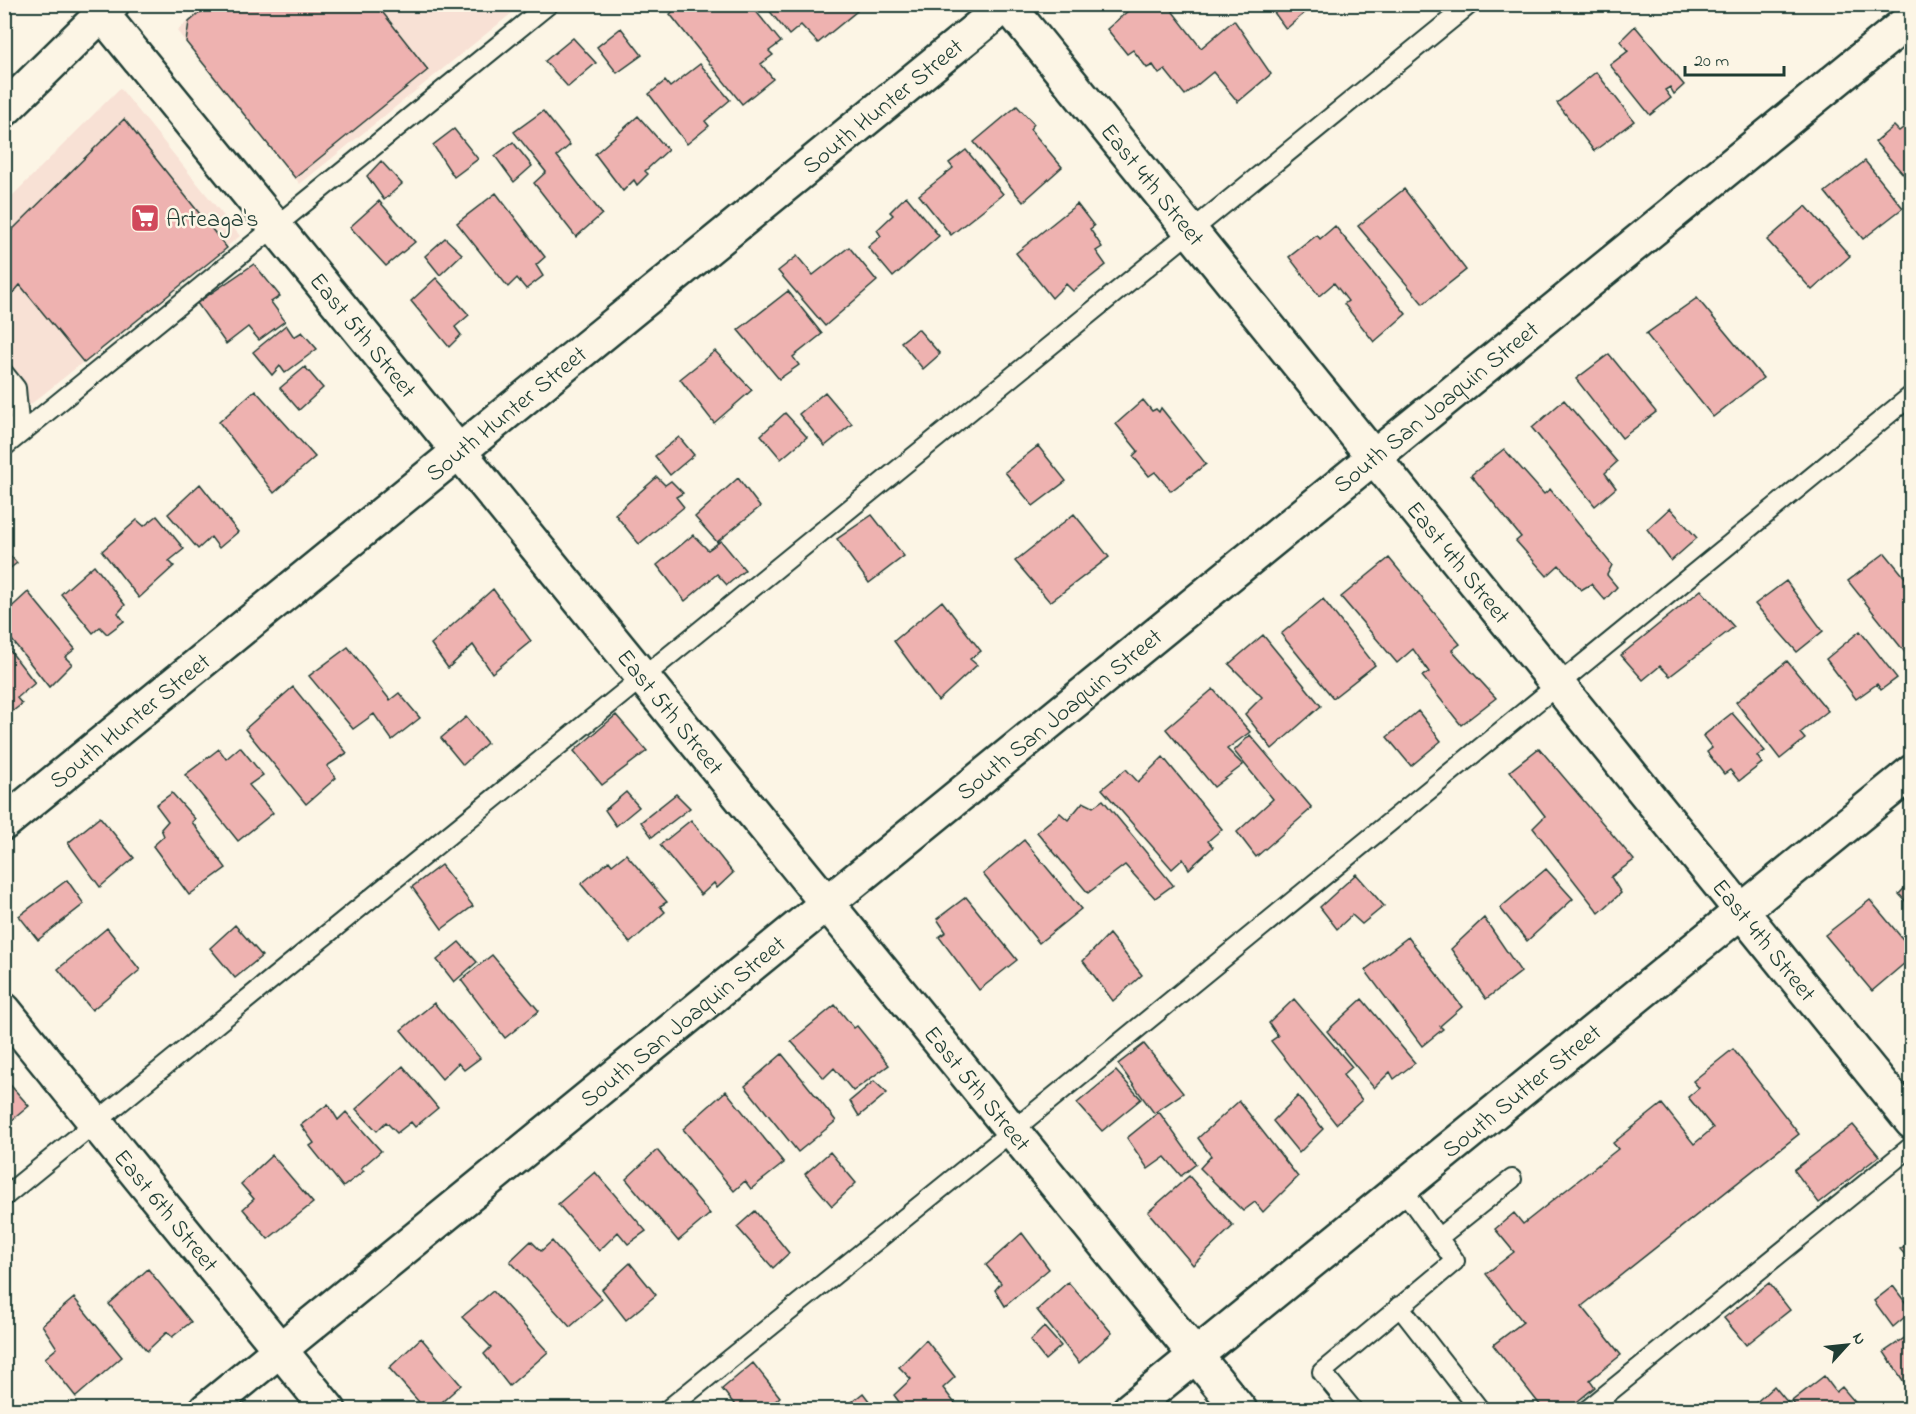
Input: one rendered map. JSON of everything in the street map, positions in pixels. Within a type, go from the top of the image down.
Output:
[{"type":"street","name":"East 4th Street","points":[[1007,5],[1559,683],[1911,1122]]},
{"type":"street","name":"South Hunter Street","points":[[4,823],[1007,5]]},
{"type":"street","name":"East 5th Street","points":[[102,8],[459,452],[1240,1410]]},
{"type":"street","points":[[4,110],[102,8]]},
{"type":"street","name":"South San Joaquin Street","points":[[206,1410],[1911,18]]},
{"type":"street","name":"South Sutter Street","points":[[1129,1410],[1911,772]]},
{"type":"street","name":"East 6th Street","points":[[4,1010],[329,1410]]},
{"type":"lane","points":[[4,447],[549,4]]},
{"type":"lane","points":[[4,1197],[1470,4]]},
{"type":"lane","points":[[4,373],[16,388],[19,422],[4,434]]},
{"type":"lane","points":[[667,1410],[1012,1131],[1911,395]]},
{"type":"lane","points":[[1587,1410],[1911,1146]]},
{"type":"lane","points":[[1438,1238],[1512,1179]]},
{"type":"lane","points":[[1353,1410],[1322,1372],[1455,1261],[1402,1188]]},
{"type":"lane","points":[[1399,1306],[1480,1410]]},
{"type":"shaded area","points":[[205,5],[522,5],[300,184],[177,31]]},
{"type":"shaded area","points":[[120,88],[240,236],[5,425],[5,203]]},
{"type":"building","points":[[210,4],[376,4],[428,70],[295,178],[186,42],[189,22]]},
{"type":"building","points":[[682,4],[750,4],[781,42],[769,51],[773,55],[761,64],[773,79],[742,104],[670,14]]},
{"type":"building","points":[[764,4],[852,4],[857,11],[818,43],[801,25],[789,35]]},
{"type":"building","points":[[1136,4],[1178,4],[1173,12],[1201,48],[1234,20],[1271,74],[1238,102],[1213,72],[1185,95],[1165,70],[1159,74],[1153,65],[1147,68],[1133,50],[1127,54],[1107,29]]},
{"type":"building","points":[[1268,4],[1315,4],[1286,29]]},
{"type":"building","points":[[1635,26],[1684,85],[1674,94],[1670,87],[1665,90],[1671,98],[1650,115],[1610,65],[1628,51],[1620,41]]},
{"type":"building","points":[[621,28],[642,55],[617,73],[597,47]]},
{"type":"building","points":[[573,38],[596,63],[568,87],[545,61]]},
{"type":"building","points":[[700,64],[730,100],[705,121],[709,126],[687,144],[649,94],[665,81],[670,87]]},
{"type":"building","points":[[1596,72],[1634,121],[1594,151],[1557,103]]},
{"type":"building","points":[[1017,106],[1034,124],[1030,129],[1062,167],[1023,202],[974,142]]},
{"type":"building","points":[[543,111],[570,145],[557,156],[602,214],[576,237],[534,183],[546,172],[514,132]]},
{"type":"building","points":[[638,116],[668,150],[645,171],[648,174],[637,185],[634,180],[623,191],[595,154]]},
{"type":"building","points":[[124,119],[227,248],[84,363],[20,285],[13,293],[4,283],[4,238]]},
{"type":"building","points":[[1912,121],[1912,184],[1875,142],[1894,126],[1899,131]]},
{"type":"building","points":[[454,129],[478,159],[454,177],[433,145]]},
{"type":"building","points":[[513,142],[532,166],[514,182],[495,156]]},
{"type":"building","points":[[966,150],[1003,194],[951,235],[919,195],[953,168],[949,163]]},
{"type":"building","points":[[381,161],[402,184],[384,200],[367,176]]},
{"type":"building","points":[[1865,161],[1903,208],[1863,239],[1825,192]]},
{"type":"building","points":[[1404,189],[1466,270],[1423,304],[1358,226]]},
{"type":"building","points":[[496,193],[545,257],[536,265],[543,276],[526,289],[517,278],[508,287],[457,223]]},
{"type":"building","points":[[906,196],[939,236],[893,277],[868,247],[881,236],[877,230],[893,215],[890,212]]},
{"type":"building","points":[[379,201],[415,242],[386,266],[350,227]]},
{"type":"building","points":[[1077,204],[1094,226],[1090,229],[1102,247],[1096,251],[1106,265],[1073,291],[1066,284],[1052,298],[1016,253]]},
{"type":"building","points":[[1806,206],[1850,256],[1812,290],[1767,240]]},
{"type":"building","points":[[1335,226],[1406,314],[1374,342],[1344,304],[1348,301],[1334,283],[1319,296],[1289,257],[1317,235],[1320,239]]},
{"type":"building","points":[[445,238],[462,254],[440,275],[425,256]]},
{"type":"building","points":[[849,247],[877,281],[825,326],[778,271],[797,256],[813,275]]},
{"type":"building","points":[[254,264],[280,296],[271,302],[285,321],[259,340],[248,327],[226,344],[197,303]]},
{"type":"building","points":[[436,278],[469,315],[455,327],[461,335],[449,347],[411,301]]},
{"type":"building","points":[[788,291],[822,334],[793,357],[799,365],[779,379],[738,330]]},
{"type":"building","points":[[1697,298],[1763,378],[1713,417],[1646,334]]},
{"type":"building","points":[[286,325],[294,337],[302,332],[317,349],[285,373],[280,366],[272,375],[253,352]]},
{"type":"building","points":[[918,329],[940,354],[923,369],[901,342]]},
{"type":"building","points":[[715,351],[752,390],[714,423],[680,379]]},
{"type":"building","points":[[1609,354],[1656,412],[1622,438],[1576,379]]},
{"type":"building","points":[[305,367],[323,388],[299,410],[280,388]]},
{"type":"building","points":[[255,390],[315,457],[274,493],[219,422]]},
{"type":"building","points":[[825,392],[852,424],[825,446],[799,414]]},
{"type":"building","points":[[1143,400],[1152,411],[1156,409],[1159,412],[1161,408],[1206,464],[1171,491],[1155,472],[1149,476],[1133,456],[1138,451],[1116,424]]},
{"type":"building","points":[[1564,400],[1617,462],[1605,473],[1616,488],[1595,506],[1532,428]]},
{"type":"building","points":[[785,413],[807,437],[781,459],[761,435]]},
{"type":"building","points":[[679,437],[694,455],[670,475],[655,456]]},
{"type":"building","points":[[1038,446],[1066,481],[1033,506],[1005,472]]},
{"type":"building","points":[[1504,449],[1544,494],[1550,489],[1612,565],[1607,575],[1617,587],[1605,600],[1591,584],[1581,590],[1559,565],[1547,576],[1516,541],[1521,537],[1471,475]]},
{"type":"building","points":[[657,477],[665,485],[671,481],[683,493],[676,497],[684,507],[639,544],[615,514]]},
{"type":"building","points":[[738,478],[760,507],[717,542],[695,517]]},
{"type":"building","points":[[200,484],[238,532],[219,548],[211,537],[198,549],[168,514]]},
{"type":"building","points":[[1670,508],[1697,538],[1671,561],[1647,529]]},
{"type":"building","points":[[1074,514],[1109,557],[1050,602],[1015,561]]},
{"type":"building","points":[[872,515],[904,556],[869,583],[837,539]]},
{"type":"building","points":[[157,516],[184,549],[169,561],[174,566],[139,598],[102,551],[137,520],[144,526]]},
{"type":"building","points":[[693,535],[708,550],[721,541],[745,570],[727,585],[717,574],[685,601],[657,565]]},
{"type":"building","points":[[4,549],[17,563],[4,573]]},
{"type":"building","points":[[1885,553],[1912,586],[1912,661],[1848,581]]},
{"type":"building","points":[[1389,558],[1460,644],[1452,650],[1496,698],[1461,725],[1422,676],[1429,672],[1413,649],[1397,663],[1341,597]]},
{"type":"building","points":[[94,565],[125,605],[118,613],[124,621],[107,634],[100,627],[93,633],[61,594]]},
{"type":"building","points":[[1786,581],[1823,631],[1797,652],[1755,604]]},
{"type":"building","points":[[493,589],[531,641],[492,673],[473,645],[448,668],[431,644]]},
{"type":"building","points":[[1701,590],[1734,627],[1670,676],[1660,666],[1643,680],[1621,655]]},
{"type":"building","points":[[28,592],[75,649],[65,657],[72,664],[49,687],[4,630],[4,614]]},
{"type":"building","points":[[1323,599],[1375,665],[1333,698],[1281,634]]},
{"type":"building","points":[[942,601],[981,651],[970,659],[977,665],[938,701],[894,641]]},
{"type":"building","points":[[1860,631],[1897,678],[1881,690],[1877,684],[1856,699],[1826,659]]},
{"type":"building","points":[[1263,635],[1321,706],[1272,749],[1245,714],[1262,697],[1229,664]]},
{"type":"building","points":[[4,643],[35,683],[17,698],[22,704],[4,718]]},
{"type":"building","points":[[348,647],[390,700],[399,693],[420,718],[392,740],[374,714],[353,729],[309,676]]},
{"type":"building","points":[[1787,661],[1828,711],[1800,733],[1805,739],[1780,759],[1736,702]]},
{"type":"building","points":[[293,687],[347,753],[327,766],[336,778],[306,804],[245,729]]},
{"type":"building","points":[[1213,689],[1250,732],[1227,749],[1243,765],[1214,787],[1166,729]]},
{"type":"building","points":[[1418,711],[1441,741],[1411,766],[1387,737]]},
{"type":"building","points":[[1732,713],[1765,751],[1757,756],[1762,763],[1739,781],[1730,770],[1724,774],[1707,752],[1712,748],[1703,736]]},
{"type":"building","points":[[616,715],[647,751],[602,785],[574,751]]},
{"type":"building","points":[[466,717],[487,743],[463,765],[441,738]]},
{"type":"building","points":[[1250,735],[1312,808],[1256,857],[1237,832],[1273,799],[1234,751]]},
{"type":"building","points":[[240,747],[263,775],[249,785],[273,813],[238,841],[185,775],[219,749],[226,759]]},
{"type":"building","points":[[1539,748],[1634,860],[1611,877],[1621,893],[1599,913],[1533,828],[1545,816],[1510,771]]},
{"type":"building","points":[[1163,757],[1222,829],[1208,841],[1213,847],[1189,869],[1183,859],[1172,869],[1102,789],[1126,769],[1138,782]]},
{"type":"building","points":[[626,792],[639,807],[616,826],[605,810]]},
{"type":"building","points":[[172,793],[195,819],[192,822],[226,868],[189,895],[153,846],[164,836],[161,829],[168,821],[156,805]]},
{"type":"building","points":[[676,794],[690,808],[652,837],[641,822]]},
{"type":"building","points":[[1103,800],[1173,885],[1155,898],[1125,865],[1088,893],[1037,832],[1060,813],[1068,820],[1083,802],[1093,807]]},
{"type":"building","points":[[100,817],[134,858],[100,887],[68,843]]},
{"type":"building","points":[[691,820],[733,873],[717,888],[714,883],[701,895],[660,845]]},
{"type":"building","points":[[1024,840],[1081,909],[1039,943],[983,874]]},
{"type":"building","points":[[626,854],[667,902],[660,906],[665,912],[630,943],[581,884],[609,861],[612,865]]},
{"type":"building","points":[[441,865],[473,906],[442,929],[412,887]]},
{"type":"building","points":[[1546,869],[1573,899],[1527,941],[1500,908]]},
{"type":"building","points":[[1912,872],[1912,908],[1899,894],[1911,881],[1906,877]]},
{"type":"building","points":[[1356,874],[1384,906],[1362,924],[1352,915],[1337,929],[1320,907]]},
{"type":"building","points":[[67,880],[84,904],[38,940],[19,916]]},
{"type":"building","points":[[966,897],[1017,960],[979,990],[939,937],[946,932],[937,919]]},
{"type":"building","points":[[1870,900],[1912,950],[1912,957],[1872,991],[1825,935]]},
{"type":"building","points":[[1484,918],[1521,972],[1486,999],[1451,949]]},
{"type":"building","points":[[235,925],[262,956],[235,978],[210,948]]},
{"type":"building","points":[[107,928],[140,970],[92,1010],[58,969]]},
{"type":"building","points":[[1109,934],[1142,975],[1113,1001],[1083,961]]},
{"type":"building","points":[[1408,937],[1462,1007],[1440,1026],[1443,1029],[1422,1046],[1365,970]]},
{"type":"building","points":[[459,942],[477,962],[454,982],[437,960]]},
{"type":"building","points":[[492,955],[539,1011],[505,1038],[461,980]]},
{"type":"building","points":[[1294,999],[1352,1067],[1343,1075],[1362,1100],[1336,1124],[1271,1041],[1278,1036],[1269,1023]]},
{"type":"building","points":[[1362,999],[1415,1063],[1394,1079],[1390,1072],[1374,1088],[1327,1031]]},
{"type":"building","points":[[434,1003],[480,1058],[464,1070],[458,1063],[442,1079],[401,1030]]},
{"type":"building","points":[[835,1005],[854,1028],[857,1026],[889,1065],[853,1091],[834,1068],[824,1078],[791,1041]]},
{"type":"building","points":[[1144,1044],[1183,1093],[1154,1113],[1118,1064]]},
{"type":"building","points":[[1733,1049],[1799,1134],[1582,1306],[1621,1355],[1590,1380],[1595,1387],[1567,1410],[1555,1410],[1553,1406],[1544,1410],[1493,1345],[1523,1322],[1486,1274],[1514,1252],[1495,1229],[1514,1213],[1523,1224],[1618,1149],[1613,1143],[1662,1104],[1694,1144],[1713,1128],[1688,1097],[1699,1088],[1693,1081]]},
{"type":"building","points":[[782,1054],[836,1121],[798,1152],[745,1086]]},
{"type":"building","points":[[403,1066],[438,1108],[415,1127],[411,1122],[397,1133],[386,1122],[377,1131],[356,1109]]},
{"type":"building","points":[[1116,1071],[1141,1099],[1102,1131],[1077,1103]]},
{"type":"building","points":[[4,1078],[29,1106],[4,1127]]},
{"type":"building","points":[[874,1081],[887,1093],[859,1116],[850,1101]]},
{"type":"building","points":[[726,1091],[784,1163],[751,1189],[745,1181],[734,1191],[683,1129]]},
{"type":"building","points":[[1298,1096],[1323,1129],[1299,1153],[1273,1121]]},
{"type":"building","points":[[1239,1101],[1298,1177],[1263,1212],[1255,1202],[1243,1211],[1200,1168],[1211,1156],[1198,1138]]},
{"type":"building","points":[[328,1104],[338,1120],[346,1112],[381,1151],[361,1168],[364,1171],[343,1187],[310,1146],[314,1143],[301,1125]]},
{"type":"building","points":[[1159,1112],[1196,1164],[1181,1176],[1165,1157],[1148,1169],[1127,1138]]},
{"type":"building","points":[[1853,1125],[1879,1156],[1819,1203],[1794,1170]]},
{"type":"building","points":[[657,1150],[710,1214],[678,1241],[626,1179]]},
{"type":"building","points":[[830,1152],[856,1183],[832,1206],[805,1174]]},
{"type":"building","points":[[272,1155],[313,1203],[268,1239],[243,1209],[254,1199],[241,1184]]},
{"type":"building","points":[[595,1172],[646,1231],[628,1244],[618,1232],[599,1251],[558,1204]]},
{"type":"building","points":[[1189,1176],[1233,1226],[1193,1265],[1148,1212]]},
{"type":"building","points":[[755,1211],[789,1253],[773,1268],[737,1227]]},
{"type":"building","points":[[1022,1233],[1049,1269],[1005,1306],[995,1290],[1001,1283],[986,1265]]},
{"type":"building","points":[[531,1241],[541,1251],[552,1241],[602,1299],[570,1327],[510,1261]]},
{"type":"building","points":[[1912,1241],[1912,1263],[1900,1249]]},
{"type":"building","points":[[630,1263],[656,1295],[626,1320],[602,1289]]},
{"type":"building","points":[[148,1269],[191,1322],[172,1337],[167,1332],[147,1351],[109,1304]]},
{"type":"building","points":[[1068,1282],[1112,1333],[1079,1363],[1037,1310]]},
{"type":"building","points":[[1769,1283],[1790,1310],[1746,1345],[1724,1318]]},
{"type":"building","points":[[1893,1286],[1912,1311],[1893,1327],[1874,1301]]},
{"type":"building","points":[[493,1291],[548,1352],[509,1386],[484,1354],[491,1347],[462,1317]]},
{"type":"building","points":[[74,1298],[122,1357],[76,1397],[45,1358],[57,1348],[42,1325]]},
{"type":"building","points":[[1044,1327],[1061,1346],[1045,1360],[1030,1341]]},
{"type":"building","points":[[1912,1333],[1912,1394],[1884,1352]]},
{"type":"building","points":[[421,1338],[461,1385],[433,1410],[426,1410],[389,1368]]},
{"type":"building","points":[[926,1340],[955,1377],[943,1388],[960,1410],[905,1410],[894,1395],[911,1379],[899,1367]]},
{"type":"building","points":[[753,1363],[780,1397],[765,1410],[739,1410],[722,1389]]},
{"type":"building","points":[[1824,1376],[1836,1392],[1842,1387],[1860,1408],[1867,1404],[1871,1410],[1798,1410],[1792,1401]]},
{"type":"building","points":[[1774,1386],[1794,1410],[1748,1410]]},
{"type":"building","points":[[863,1393],[876,1410],[842,1410]]},
{"type":"place","name":"Arteaga's","points":[[145,218]]}]
